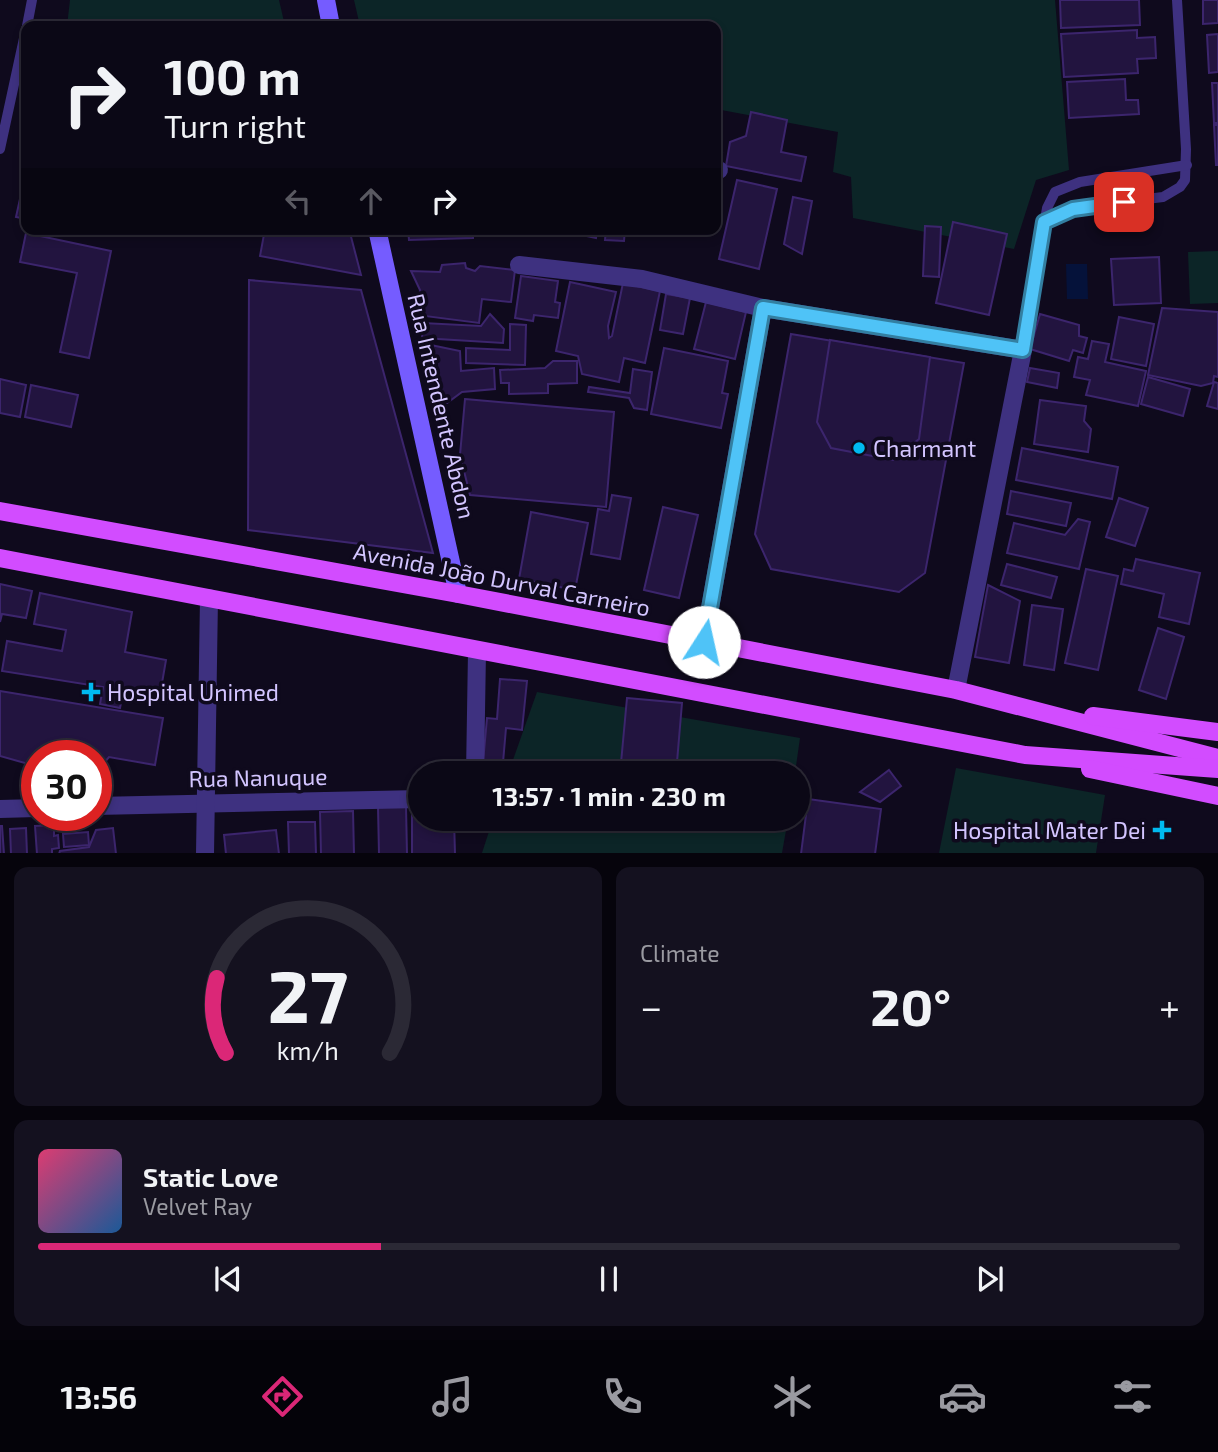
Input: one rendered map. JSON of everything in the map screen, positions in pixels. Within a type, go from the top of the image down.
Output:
[{"type":"main road","name":"Avenida João Durval Carneiro","points":[[0,511],[458,594],[956,690],[1218,758]]},
{"type":"main road","points":[[0,558],[1025,755],[1218,796]]},
{"type":"main road","name":"Avenida João Durval Carneiro","points":[[1035,710],[1218,732]]},
{"type":"main road","points":[[1025,755],[1218,769]]},
{"type":"street","points":[[326,0],[330,21]]},
{"type":"street","name":"Rua Intendente Abdon","points":[[378,235],[458,594]]},
{"type":"street","points":[[519,265],[642,279],[763,308],[1023,350],[956,690]]},
{"type":"street","points":[[704,642],[763,308]]},
{"type":"street","points":[[205,853],[209,741],[209,598]]},
{"type":"street","points":[[475,761],[477,651]]},
{"type":"street","name":"Rua Nanuque","points":[[112,806],[408,799]]},
{"type":"street","points":[[0,809],[21,808]]},
{"type":"lane","points":[[28,21],[33,0]]},
{"type":"lane","points":[[1044,222],[1081,207],[1163,197],[1180,187],[1185,180],[1187,164],[1177,0]]},
{"type":"lane","points":[[0,149],[21,55]]},
{"type":"lane","points":[[1023,350],[1044,222],[1050,198],[1055,192],[1080,182],[1187,164]]},
{"type":"green space","points":[[70,0],[279,0],[284,21],[68,21]]},
{"type":"green space","points":[[354,0],[1055,0],[1069,170],[1036,180],[1014,249],[853,218],[851,177],[833,172],[838,132],[721,110],[721,21],[359,21]]},
{"type":"green space","points":[[1218,251],[1218,303],[1190,304],[1188,252]]},
{"type":"green space","points":[[537,692],[800,738],[797,761],[513,761]]},
{"type":"green space","points":[[956,768],[1105,795],[1096,853],[939,853]]},
{"type":"green space","points":[[489,831],[786,831],[782,853],[482,853]]},
{"type":"water","points":[[1066,264],[1087,264],[1088,299],[1067,299]]},
{"type":"building","points":[[1060,0],[1139,0],[1140,25],[1061,28]]},
{"type":"building","points":[[1203,0],[1218,0],[1218,23],[1203,24]]},
{"type":"building","points":[[1137,30],[1137,38],[1155,37],[1156,58],[1137,59],[1138,73],[1064,77],[1061,34]]},
{"type":"building","points":[[1218,34],[1218,72],[1209,73],[1207,35]]},
{"type":"building","points":[[1125,79],[1126,100],[1138,100],[1139,114],[1069,118],[1067,82]]},
{"type":"building","points":[[1212,83],[1218,83],[1218,123],[1214,123]]},
{"type":"building","points":[[751,112],[787,120],[781,152],[806,157],[801,181],[726,166],[730,142],[746,136]]},
{"type":"building","points":[[1214,125],[1218,125],[1218,165],[1216,165]]},
{"type":"building","points":[[737,180],[777,189],[759,269],[719,259]]},
{"type":"building","points":[[21,194],[21,218],[16,217]]},
{"type":"building","points":[[793,197],[812,201],[802,254],[784,244]]},
{"type":"building","points":[[953,222],[1007,234],[989,315],[936,303]]},
{"type":"building","points":[[925,226],[941,227],[939,277],[923,276]]},
{"type":"building","points":[[26,235],[111,251],[89,358],[60,352],[77,273],[20,262]]},
{"type":"building","points":[[264,235],[351,235],[361,275],[260,256]]},
{"type":"building","points":[[409,235],[473,235],[473,238],[409,240]]},
{"type":"building","points":[[605,235],[624,235],[624,241],[605,240]]},
{"type":"building","points":[[1159,257],[1161,303],[1114,305],[1111,259]]},
{"type":"building","points":[[465,263],[466,268],[475,271],[480,266],[515,270],[511,302],[482,299],[479,323],[417,315],[420,290],[411,271],[440,272],[442,265]]},
{"type":"building","points":[[521,276],[558,281],[555,302],[560,303],[558,318],[534,315],[533,321],[515,318]]},
{"type":"building","points":[[249,280],[361,290],[433,553],[248,530]]},
{"type":"building","points":[[570,282],[616,292],[608,326],[609,338],[612,336],[623,283],[660,291],[645,363],[624,358],[619,382],[582,374],[578,356],[556,351]]},
{"type":"building","points":[[666,294],[690,298],[683,334],[660,330]]},
{"type":"building","points":[[706,302],[746,312],[735,359],[694,349]]},
{"type":"building","points":[[1162,308],[1218,312],[1218,377],[1214,376],[1213,383],[1201,386],[1148,375]]},
{"type":"building","points":[[490,314],[504,329],[503,343],[422,338],[423,323],[481,326]]},
{"type":"building","points":[[1040,314],[1079,325],[1079,336],[1087,338],[1083,353],[1073,350],[1069,361],[1030,349]]},
{"type":"building","points":[[1119,317],[1154,324],[1146,366],[1111,359]]},
{"type":"building","points":[[510,324],[526,325],[525,365],[466,363],[466,348],[510,350]]},
{"type":"building","name":"Charmant","points":[[791,334],[964,363],[925,573],[899,592],[771,569],[755,534]]},
{"type":"building","points":[[830,340],[930,357],[919,439],[893,460],[831,448],[817,422]]},
{"type":"building","points":[[1092,341],[1109,344],[1105,362],[1146,371],[1138,406],[1086,395],[1090,380],[1074,377],[1078,357],[1088,359]]},
{"type":"building","points":[[426,344],[460,351],[461,371],[494,368],[495,389],[462,392],[447,403],[433,405]]},
{"type":"building","points":[[664,348],[728,361],[722,393],[728,394],[721,428],[651,414]]},
{"type":"building","points":[[553,361],[577,361],[577,383],[548,384],[548,393],[509,394],[509,383],[501,383],[500,370],[545,368]]},
{"type":"building","points":[[1030,368],[1059,373],[1057,388],[1027,382]]},
{"type":"building","points":[[633,369],[652,372],[647,410],[634,408],[629,398],[588,392],[589,387],[630,393]]},
{"type":"building","points":[[1148,377],[1190,389],[1183,416],[1141,404]]},
{"type":"building","points":[[0,379],[26,385],[20,417],[0,413]]},
{"type":"building","points":[[1214,382],[1218,383],[1218,409],[1207,406]]},
{"type":"building","points":[[31,385],[78,395],[71,427],[25,417]]},
{"type":"building","points":[[465,399],[614,412],[606,507],[470,495],[460,455]]},
{"type":"building","points":[[1040,400],[1086,406],[1084,421],[1091,429],[1088,452],[1034,444]]},
{"type":"building","points":[[1022,448],[1118,467],[1112,499],[1016,480]]},
{"type":"building","points":[[1011,491],[1071,503],[1066,526],[1007,514]]},
{"type":"building","points":[[612,495],[631,498],[620,559],[591,554],[598,509],[609,511]]},
{"type":"building","points":[[1119,498],[1148,508],[1135,546],[1106,537]]},
{"type":"building","points":[[663,507],[698,515],[679,598],[644,590]]},
{"type":"building","points":[[531,512],[588,523],[575,590],[519,579]]},
{"type":"building","points":[[1078,519],[1090,522],[1079,569],[1007,553],[1014,523],[1065,535]]},
{"type":"building","points":[[1136,559],[1200,573],[1189,624],[1159,617],[1164,594],[1121,584],[1124,569],[1133,571]]},
{"type":"building","points":[[1007,564],[1057,577],[1051,598],[1001,585]]},
{"type":"building","points":[[1086,569],[1118,576],[1098,670],[1065,663]]},
{"type":"building","points":[[0,584],[32,591],[26,618],[2,614],[0,622]]},
{"type":"building","points":[[988,585],[1020,601],[1009,663],[975,657]]},
{"type":"building","points":[[40,593],[132,612],[125,652],[166,660],[162,683],[170,687],[167,702],[123,693],[120,708],[100,704],[103,687],[2,671],[7,641],[62,651],[66,630],[34,624]]},
{"type":"building","points":[[1032,605],[1063,609],[1054,670],[1024,665]]},
{"type":"building","points":[[1158,628],[1184,637],[1166,699],[1139,690]]},
{"type":"building","points":[[500,679],[527,681],[522,730],[506,728],[503,761],[483,761],[487,718],[497,719]]},
{"type":"building","points":[[0,691],[163,718],[155,765],[112,758],[112,740],[21,740],[21,762],[0,756]]},
{"type":"building","points":[[627,698],[682,703],[677,761],[621,761]]},
{"type":"building","points":[[889,770],[901,786],[880,802],[860,792]]},
{"type":"building","points":[[810,799],[881,809],[875,853],[801,853],[804,831],[810,831]]},
{"type":"building","points":[[406,806],[407,853],[379,853],[378,807]]},
{"type":"building","points":[[353,811],[354,853],[321,853],[320,812]]},
{"type":"building","points":[[288,822],[315,822],[316,853],[289,853]]},
{"type":"building","points":[[0,826],[2,826],[4,853],[0,853]]},
{"type":"building","points":[[113,828],[116,853],[59,853],[89,847],[96,831],[112,831]]},
{"type":"building","points":[[10,829],[26,831],[27,853],[11,853]]},
{"type":"building","points":[[276,830],[279,853],[226,853],[224,835]]},
{"type":"building","points":[[35,831],[54,831],[54,836],[58,835],[59,848],[52,849],[52,853],[37,853]]},
{"type":"building","points":[[412,831],[454,831],[455,853],[412,853]]},
{"type":"building","points":[[88,832],[89,845],[64,847],[63,834]]},
{"type":"place","name":"Charmant","points":[[859,448]]},
{"type":"place","name":"Hospital Unimed","points":[[91,692]]},
{"type":"place","name":"Hospital Mater Dei","points":[[1162,830]]},
{"type":"route","points":[[704,642],[763,308],[1023,350],[1044,222],[1073,209],[1124,202]]}]
